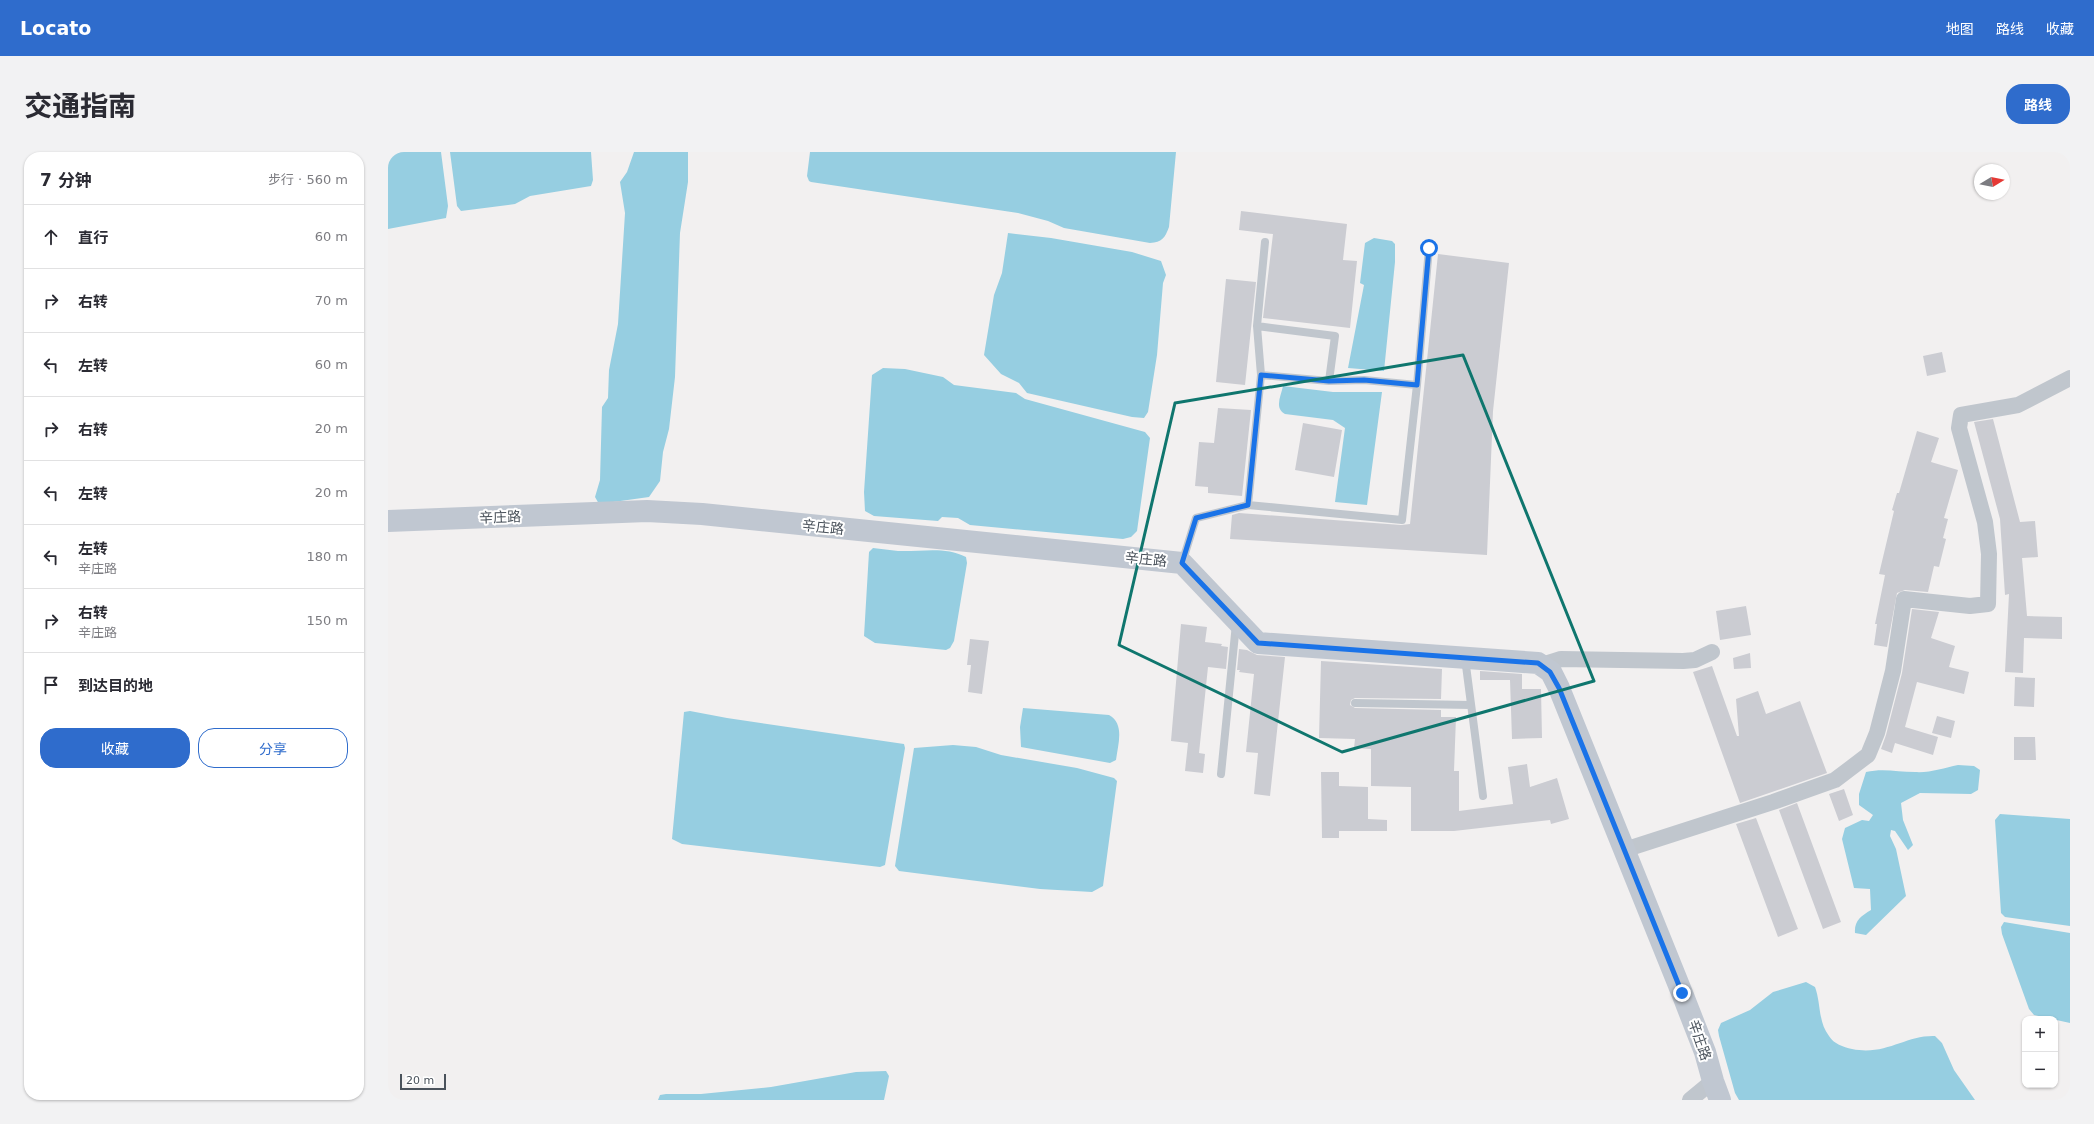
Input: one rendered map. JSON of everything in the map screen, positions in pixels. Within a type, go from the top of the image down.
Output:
[{"type":"street","points":[[1624,850],[1773,802],[1835,780],[1868,755],[1876,733],[1893,671],[1904,599],[1970,606],[1988,604],[1989,554],[1985,522],[1959,428],[1961,415],[2018,405],[2070,378]]},
{"type":"street","name":"辛庄路","points":[[388,521],[647,511],[702,514],[1182,563],[1258,643],[1538,663],[1550,672],[1559,688],[1702,1045],[1716,1091]]},
{"type":"street","points":[[1542,665],[1561,659],[1683,661],[1695,660],[1712,652]]},
{"type":"street","points":[[1690,1100],[1716,1091]]},
{"type":"lane","points":[[1248,505],[1261,375],[1257,326],[1265,242]]},
{"type":"lane","points":[[1182,563],[1196,518],[1248,505],[1402,520],[1417,385],[1429,248]]},
{"type":"lane","points":[[1257,326],[1335,336],[1329,381]]},
{"type":"lane","points":[[1261,375],[1329,381],[1364,380],[1417,385]]},
{"type":"lane","points":[[1221,774],[1236,620]]},
{"type":"lane","points":[[1465,657],[1483,796]]},
{"type":"lane","points":[[1355,703],[1471,705]]},
{"type":"highlighted area","points":[[1463,355],[1594,681],[1342,752],[1119,645],[1175,403]]},
{"type":"water","points":[[388,152],[441,152],[448,206],[446,218],[388,229]]},
{"type":"water","points":[[450,152],[591,152],[593,180],[591,186],[530,196],[515,204],[461,211],[457,206]]},
{"type":"water","points":[[634,152],[688,152],[688,182],[680,233],[675,377],[669,429],[663,452],[660,481],[649,497],[599,504],[595,497],[600,480],[602,407],[608,398],[609,370],[618,324],[625,213],[620,182],[627,172]]},
{"type":"water","points":[[810,152],[1176,152],[1169,227],[1162,239],[1157,242],[1150,243],[1064,228],[1048,221],[1018,213],[811,182],[807,176]]},
{"type":"water","points":[[1008,233],[1051,238],[1132,252],[1161,261],[1166,275],[1163,283],[1157,355],[1148,412],[1144,418],[1132,417],[1027,393],[1019,383],[1001,374],[984,355],[994,295],[1002,273]]},
{"type":"water","points":[[1374,238],[1392,241],[1395,244],[1395,262],[1384,371],[1348,368],[1364,285],[1360,283],[1365,243]]},
{"type":"water","points":[[883,368],[905,369],[943,377],[954,385],[1016,393],[1025,399],[1145,432],[1150,438],[1137,531],[1131,537],[1123,539],[970,525],[958,518],[942,517],[938,521],[874,516],[865,511],[864,492],[872,375]]},
{"type":"water","points":[[1283,386],[1333,392],[1382,392],[1367,505],[1335,502],[1345,428],[1333,420],[1285,414],[1279,405]]},
{"type":"water","points":[[873,548],[898,551],[933,550],[950,552],[966,557],[967,563],[954,641],[950,648],[946,650],[875,643],[864,636],[869,552]]},
{"type":"water","points":[[1023,708],[1109,715],[1114,719],[1119,729],[1116,760],[1110,763],[1021,747],[1020,727]]},
{"type":"water","points":[[690,711],[727,718],[904,744],[905,748],[885,865],[880,867],[682,844],[672,839],[684,712]]},
{"type":"water","points":[[953,745],[976,747],[1001,755],[1077,768],[1114,778],[1117,781],[1103,886],[1092,892],[1040,889],[899,871],[895,866],[914,748]]},
{"type":"water","points":[[1958,765],[1974,766],[1980,770],[1978,790],[1971,794],[1920,793],[1901,803],[1903,820],[1913,845],[1908,850],[1895,831],[1891,830],[1890,836],[1896,849],[1906,896],[1866,935],[1855,933],[1856,925],[1859,919],[1871,910],[1870,889],[1854,888],[1842,839],[1845,828],[1862,820],[1869,821],[1873,815],[1859,805],[1859,794],[1866,772],[1884,770],[1926,772]]},
{"type":"water","points":[[2000,814],[2070,819],[2070,926],[2005,917],[2001,913],[1995,820]]},
{"type":"water","points":[[2004,922],[2070,933],[2070,1023],[2058,1020],[2058,1016],[2034,1015],[2029,1009],[2002,934],[2001,927]]},
{"type":"water","points":[[1806,982],[1815,987],[1821,1019],[1825,1031],[1836,1043],[1852,1049],[1875,1050],[1914,1039],[1935,1036],[1942,1043],[1954,1070],[1975,1100],[1739,1100],[1735,1093],[1719,1036],[1718,1030],[1721,1023],[1750,1010],[1773,992]]},
{"type":"water","points":[[886,1071],[889,1076],[884,1100],[658,1100],[660,1095],[666,1094],[701,1094],[771,1087],[856,1072]]},
{"type":"building","points":[[1241,211],[1347,224],[1343,260],[1357,261],[1350,328],[1263,318],[1273,234],[1239,230]]},
{"type":"building","points":[[1438,254],[1509,263],[1493,411],[1487,555],[1230,539],[1232,515],[1239,513],[1401,525],[1410,524]]},
{"type":"building","points":[[1226,279],[1256,282],[1245,385],[1216,382]]},
{"type":"building","points":[[1942,352],[1946,372],[1927,376],[1923,356]]},
{"type":"building","points":[[1218,408],[1251,410],[1242,496],[1208,493],[1208,487],[1195,486],[1199,442],[1214,443]]},
{"type":"building","points":[[1993,419],[2020,522],[2035,521],[2038,557],[2022,558],[2027,616],[2062,617],[2062,639],[2024,638],[2023,673],[2005,672],[2009,594],[2005,595],[2000,519],[1974,422]]},
{"type":"building","points":[[1303,423],[1342,430],[1334,477],[1295,470]]},
{"type":"building","points":[[1917,431],[1939,438],[1931,462],[1958,470],[1944,518],[1948,519],[1943,538],[1946,539],[1939,567],[1934,566],[1928,592],[1905,590],[1897,593],[1887,647],[1874,645],[1877,624],[1875,624],[1885,575],[1879,574],[1894,511],[1892,510],[1897,493],[1899,493]]},
{"type":"building","points":[[1746,606],[1751,635],[1720,640],[1716,611]]},
{"type":"building","points":[[1912,609],[1939,612],[1931,638],[1955,646],[1949,667],[1969,672],[1964,694],[1917,682],[1905,727],[1938,737],[1933,755],[1895,743],[1892,753],[1881,749],[1902,673]]},
{"type":"building","points":[[1181,624],[1207,627],[1205,642],[1222,644],[1221,646],[1228,647],[1226,669],[1208,667],[1199,753],[1205,754],[1203,773],[1185,771],[1188,743],[1171,741]]},
{"type":"building","points":[[970,639],[989,641],[982,694],[968,692],[971,665],[967,665]]},
{"type":"building","points":[[1239,649],[1247,650],[1257,655],[1285,657],[1270,796],[1254,794],[1258,753],[1246,752],[1254,674],[1239,672],[1240,670],[1237,670]]},
{"type":"building","points":[[1750,653],[1751,668],[1734,669],[1733,658]]},
{"type":"building","points":[[1321,661],[1442,669],[1441,699],[1355,698],[1351,700],[1350,705],[1355,708],[1441,710],[1441,717],[1456,717],[1454,771],[1459,771],[1459,811],[1513,804],[1508,767],[1527,764],[1530,787],[1557,778],[1569,819],[1551,824],[1550,820],[1454,831],[1411,831],[1411,787],[1371,786],[1371,749],[1354,748],[1355,739],[1319,738]]},
{"type":"building","points":[[1712,666],[1737,736],[1739,736],[1736,699],[1758,691],[1766,714],[1800,701],[1827,773],[1740,803],[1693,672]]},
{"type":"building","points":[[1480,671],[1522,674],[1522,689],[1541,689],[1542,738],[1512,739],[1510,680],[1480,680]]},
{"type":"building","points":[[2015,677],[2035,678],[2034,707],[2014,706]]},
{"type":"building","points":[[1937,716],[1955,721],[1951,738],[1932,733]]},
{"type":"building","points":[[2014,737],[2035,737],[2036,760],[2014,760]]},
{"type":"building","points":[[1321,772],[1339,772],[1339,786],[1368,787],[1368,819],[1387,820],[1387,831],[1339,831],[1339,838],[1322,838]]},
{"type":"building","points":[[1844,789],[1853,815],[1839,821],[1829,794]]},
{"type":"building","points":[[1797,803],[1841,922],[1823,929],[1779,810]]},
{"type":"building","points":[[1756,818],[1798,929],[1778,937],[1736,824]]},
{"type":"route","points":[[1429,248],[1417,385],[1364,380],[1329,381],[1261,375],[1248,505],[1196,518],[1182,563],[1258,643],[1538,663],[1550,672],[1559,688],[1682,993]]}]
